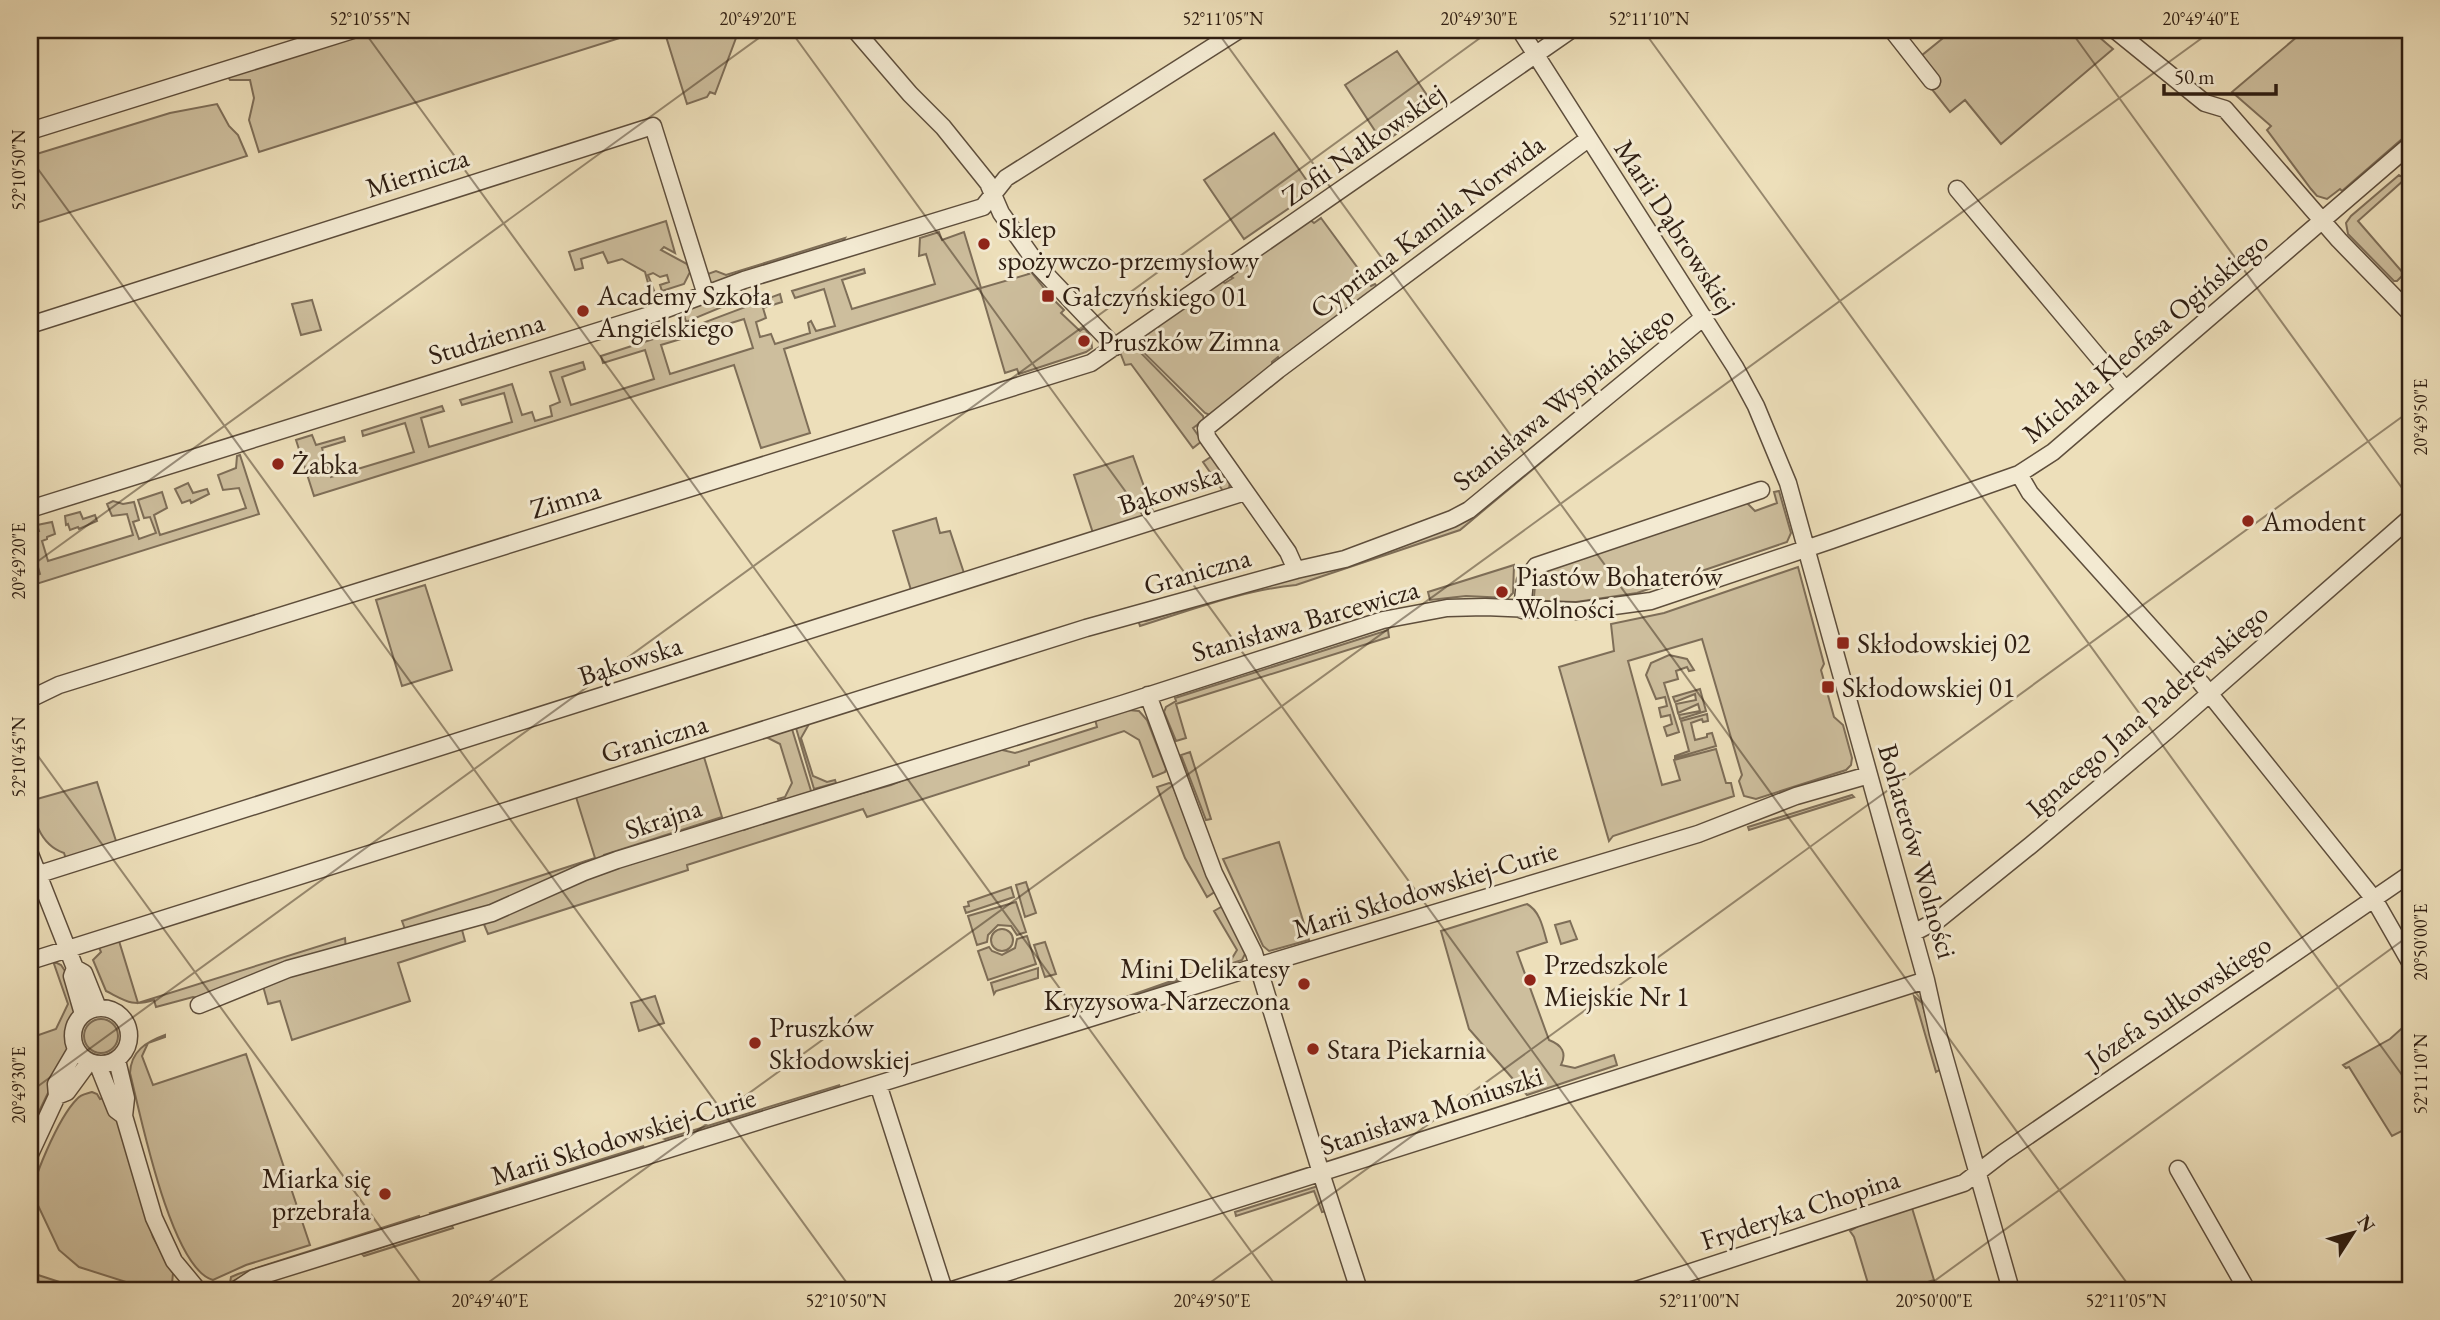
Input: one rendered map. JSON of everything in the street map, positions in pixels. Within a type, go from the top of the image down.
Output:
[{"type":"street","points":[[30,131],[353,30]]},
{"type":"street","points":[[855,30],[910,94],[943,127],[986,180],[1000,212],[1040,268],[1115,347]]},
{"type":"street","name":"Studzienna","points":[[30,509],[653,314],[744,280],[980,208],[1006,178],[1239,30]]},
{"type":"street","name":"Marii Dąbrowskiej","points":[[1520,30],[1735,367],[1767,429]]},
{"type":"street","name":"Zofii Nałkowskiej","points":[[1115,347],[1571,30]]},
{"type":"street","points":[[1892,30],[1932,81]]},
{"type":"street","points":[[2115,30],[2205,103],[2225,109],[2410,313]]},
{"type":"street","name":"Miernicza","points":[[30,325],[653,126],[706,295]]},
{"type":"street","name":"Cypriana Kamila Norwida","points":[[1245,492],[1207,437],[1206,428],[1588,139]]},
{"type":"street","name":"Michała Kleofasa Ogińskiego","points":[[1807,548],[2018,474],[2047,456],[2410,145]]},
{"type":"street","points":[[1957,189],[2125,389]]},
{"type":"street","name":"Stanisława Wyspiańskiego","points":[[1296,570],[1345,559],[1452,519],[1469,510],[1704,317]]},
{"type":"street","name":"Zimna","points":[[30,699],[59,685],[1091,363],[1115,347]]},
{"type":"street","name":"Bohaterów Wolności","points":[[1767,429],[1788,483],[1807,548],[1926,980],[1938,1034],[2011,1290]]},
{"type":"street","points":[[2018,474],[2030,493],[2209,693],[2374,899],[2410,962]]},
{"type":"street","points":[[1522,610],[1527,576],[1540,564],[1761,490]]},
{"type":"street","points":[[1245,492],[1288,552],[1296,570]]},
{"type":"street","name":"Bąkowska","points":[[33,876],[1245,492]]},
{"type":"street","name":"Ignacego Jana Paderewskiego","points":[[1913,933],[1938,920],[2011,861],[2410,518]]},
{"type":"street","name":"Stanisława Barcewicza","points":[[1148,695],[1405,614],[1462,607],[1577,611],[1639,603],[1807,548]]},
{"type":"street","name":"Graniczna","points":[[30,961],[1086,628],[1296,570]]},
{"type":"street","points":[[1148,695],[1214,873],[1254,953],[1359,1290]]},
{"type":"street","name":"Skrajna","points":[[199,1005],[288,969],[492,913],[617,860],[1148,695]]},
{"type":"street","name":"Marii Skłodowskiej-Curie","points":[[236,1290],[254,1278],[1258,966],[1699,834],[1796,796],[1869,775]]},
{"type":"street","points":[[30,854],[33,876],[75,968],[84,973],[98,1008]]},
{"type":"street","name":"Józefa Sułkowskiego","points":[[1977,1173],[2410,874]]},
{"type":"street","points":[[75,968],[72,976],[83,1014]]},
{"type":"street","name":"Stanisława Moniuszki","points":[[952,1290],[1909,988],[1926,980]]},
{"type":"street","points":[[57,1096],[67,1091],[94,1063],[117,1060],[127,1047],[130,1037],[127,1024],[118,1014],[106,1008],[83,1014],[72,1034],[76,1050],[94,1063],[116,1110],[124,1116]]},
{"type":"street","points":[[30,1154],[57,1096],[55,1084],[76,1050]]},
{"type":"street","points":[[117,1060],[126,1098],[124,1116],[160,1233],[174,1261],[198,1290]]},
{"type":"street","points":[[878,1084],[944,1290]]},
{"type":"street","points":[[2178,1169],[2247,1290]]},
{"type":"street","name":"Fryderyka Chopina","points":[[1636,1290],[1964,1183],[1977,1173]]},
{"type":"shaded area","points":[[371,30],[645,30],[259,152],[249,120],[254,98],[250,80],[230,80],[227,75]]},
{"type":"shaded area","points":[[664,30],[739,30],[715,94],[710,92],[707,97],[687,104]]},
{"type":"shaded area","points":[[1953,30],[2091,30],[2113,49],[2001,144],[1965,100],[1950,112],[1931,88],[1940,80],[1921,56]]},
{"type":"shaded area","points":[[2305,30],[2410,30],[2410,132],[2342,191],[2340,189],[2327,199],[2317,196],[2311,189],[2267,130],[2271,126],[2232,92]]},
{"type":"shaded area","points":[[1397,51],[1435,107],[1383,143],[1345,85]]},
{"type":"shaded area","points":[[217,104],[229,126],[238,135],[247,156],[30,225],[30,156],[170,113]]},
{"type":"shaded area","points":[[1274,133],[1314,191],[1244,239],[1204,180]]},
{"type":"shaded area","points":[[2399,175],[2405,179],[2358,221],[2404,274],[2394,281],[2348,234],[2346,223]]},
{"type":"shaded area","points":[[1321,218],[1371,286],[1375,284],[1378,288],[1281,362],[1278,357],[1272,362],[1273,368],[1210,415],[1205,413],[1133,342],[1220,281],[1225,283],[1233,278],[1229,275],[1309,219],[1314,223]]},
{"type":"shaded area","points":[[666,221],[675,253],[664,247],[661,250],[687,264],[690,272],[684,284],[662,291],[660,285],[669,282],[667,275],[660,277],[653,273],[648,275],[655,293],[651,294],[645,272],[622,259],[608,263],[603,252],[581,259],[583,268],[575,270],[569,252]]},
{"type":"shaded area","points":[[939,232],[942,240],[964,232],[981,288],[1029,274],[1022,264],[1024,263],[1047,292],[1044,295],[1048,300],[1052,298],[1064,310],[1061,313],[1080,331],[1084,328],[1086,330],[1092,348],[1019,374],[1017,369],[1005,373],[980,288],[784,349],[810,433],[761,448],[734,365],[314,496],[296,440],[312,435],[316,445],[344,437],[345,441],[322,448],[331,477],[414,452],[405,423],[363,436],[362,431],[442,406],[444,411],[421,418],[429,447],[512,422],[504,393],[462,405],[460,400],[512,384],[522,415],[532,412],[535,421],[552,416],[550,406],[560,402],[550,372],[583,362],[585,369],[562,377],[571,405],[654,379],[645,350],[603,363],[601,356],[681,330],[684,338],[661,345],[670,374],[753,348],[744,319],[702,332],[700,324],[780,294],[782,302],[763,308],[766,318],[756,322],[760,337],[771,334],[775,344],[810,333],[808,323],[811,321],[816,331],[835,326],[824,289],[795,298],[792,291],[864,269],[865,273],[842,280],[852,309],[935,284],[926,254],[919,256],[920,238]]},
{"type":"shaded area","points":[[845,238],[842,243],[713,284],[705,275],[716,271],[726,275]]},
{"type":"shaded area","points":[[730,292],[734,302],[686,322],[683,311]]},
{"type":"shaded area","points":[[312,300],[321,330],[301,335],[292,304]]},
{"type":"shaded area","points":[[1127,346],[1140,352],[1203,416],[1204,420],[1193,428],[1202,441],[1193,448],[1131,364],[1125,365],[1120,352]]},
{"type":"shaded area","points":[[1607,400],[1611,404],[1460,530],[1296,585],[1237,596],[1140,626],[1138,620],[1146,621],[1294,577],[1363,561],[1383,550],[1445,527]]},
{"type":"shaded area","points":[[240,455],[259,514],[30,586],[30,578],[40,574],[30,540],[30,534],[39,531],[37,525],[52,522],[55,534],[42,541],[48,561],[133,535],[127,514],[112,516],[107,504],[113,501],[123,504],[134,502],[139,520],[133,522],[139,539],[156,533],[150,517],[144,518],[138,500],[162,492],[167,508],[154,515],[160,535],[246,508],[239,488],[223,490],[218,475],[236,468],[237,456]]},
{"type":"shaded area","points":[[1133,456],[1154,514],[1093,533],[1074,475]]},
{"type":"shaded area","points":[[1212,456],[1230,481],[1229,490],[1223,491],[1203,462]]},
{"type":"shaded area","points":[[188,483],[193,493],[207,489],[209,494],[191,503],[190,500],[182,503],[175,489]]},
{"type":"shaded area","points":[[1779,491],[1791,533],[1787,542],[1637,593],[1576,602],[1537,601],[1534,597],[1535,585],[1530,584],[1543,570],[1746,502],[1755,511],[1777,503],[1774,492]]},
{"type":"shaded area","points":[[80,512],[83,519],[95,515],[97,521],[70,530],[65,516]]},
{"type":"shaded area","points":[[936,518],[940,533],[950,531],[964,573],[911,590],[893,531]]},
{"type":"shaded area","points":[[1514,565],[1513,593],[1508,598],[1466,596],[1430,600],[1428,592]]},
{"type":"shaded area","points":[[1798,567],[1824,664],[1821,670],[1834,717],[1843,725],[1852,758],[1851,765],[1846,770],[1756,799],[1744,796],[1739,781],[1742,775],[1702,639],[1628,661],[1662,785],[1680,780],[1674,760],[1716,749],[1726,783],[1731,783],[1734,796],[1613,836],[1609,841],[1559,667],[1614,651],[1611,624],[1664,613]]},
{"type":"shaded area","points":[[425,585],[452,670],[402,686],[376,600]]},
{"type":"shaded area","points":[[1388,630],[1389,637],[1176,704],[1186,738],[1176,741],[1164,712],[1166,707],[1176,701],[1175,698]]},
{"type":"shaded area","points":[[1669,655],[1687,659],[1694,670],[1689,671],[1687,667],[1676,671],[1678,679],[1664,683],[1679,732],[1667,736],[1664,727],[1672,724],[1670,715],[1661,717],[1659,708],[1667,706],[1665,697],[1656,699],[1646,675],[1651,663]]},
{"type":"shaded area","points":[[1700,689],[1706,711],[1680,719],[1679,715],[1700,711],[1698,704],[1678,713],[1676,704],[1696,700],[1695,694],[1675,702],[1673,697]]},
{"type":"shaded area","points":[[1128,710],[1139,711],[1147,720],[1165,772],[1153,777],[1139,740],[1124,731],[867,817],[863,809],[687,865],[688,870],[488,934],[483,922],[607,866],[741,824],[744,830],[786,814],[891,785],[998,749],[1015,753],[1097,727],[1095,719]]},
{"type":"shaded area","points":[[1707,714],[1708,721],[1703,722],[1702,719],[1691,723],[1695,740],[1712,733],[1716,746],[1675,758],[1689,751],[1681,721]]},
{"type":"shaded area","points":[[809,724],[801,738],[813,776],[827,782],[835,780],[836,783],[814,789],[796,728]]},
{"type":"shaded area","points":[[792,729],[812,794],[779,801],[778,799],[785,797],[792,783],[780,744],[766,737]]},
{"type":"shaded area","points":[[1190,752],[1211,819],[1206,820],[1181,755]]},
{"type":"shaded area","points":[[704,757],[722,817],[604,855],[605,860],[485,909],[406,932],[402,921],[595,858],[576,797]]},
{"type":"shaded area","points":[[30,779],[37,799],[97,782],[117,844],[66,859],[64,853],[46,841],[40,832],[33,812]]},
{"type":"shaded area","points":[[1172,784],[1216,891],[1207,897],[1185,858],[1157,787]]},
{"type":"shaded area","points":[[1852,795],[1854,797],[1749,830],[1748,827]]},
{"type":"shaded area","points":[[1279,842],[1309,940],[1269,951],[1263,946],[1223,859]]},
{"type":"shaded area","points":[[1026,882],[1036,913],[1025,917],[1016,885]]},
{"type":"shaded area","points":[[1011,887],[1014,897],[966,913],[964,907],[969,906],[968,902]]},
{"type":"shaded area","points":[[1016,902],[1026,932],[1017,935],[1011,926],[998,925],[988,935],[987,942],[977,945],[968,916]]},
{"type":"shaded area","points":[[1527,904],[1538,915],[1547,942],[1517,952],[1549,1040],[1562,1050],[1561,1065],[1575,1068],[1614,1055],[1617,1065],[1527,1095],[1469,1029],[1441,931]]},
{"type":"shaded area","points":[[1224,908],[1246,952],[1242,960],[1106,1004],[1231,960],[1237,950],[1214,911]]},
{"type":"shaded area","points":[[1570,921],[1577,939],[1561,944],[1555,925]]},
{"type":"shaded area","points":[[461,926],[465,941],[398,963],[410,1001],[292,1040],[280,1001],[268,1004],[263,986],[272,980]]},
{"type":"shaded area","points":[[1002,929],[1010,932],[1013,940],[1010,948],[1002,951],[994,948],[991,940],[994,932]]},
{"type":"shaded area","points":[[1027,936],[1036,964],[988,980],[978,951],[989,947],[1002,955],[1015,948],[1017,939]]},
{"type":"shaded area","points":[[345,938],[346,949],[206,999],[193,997],[156,1007],[154,1000],[138,1003]]},
{"type":"shaded area","points":[[119,941],[138,1003],[129,1002],[106,991],[93,960],[101,952],[98,945]]},
{"type":"shaded area","points":[[1045,942],[1056,974],[1045,977],[1034,945]]},
{"type":"shaded area","points":[[53,961],[65,971],[76,1009],[68,1028],[67,1054],[30,1130],[30,1038],[56,1029],[68,1004]]},
{"type":"shaded area","points":[[1038,968],[1038,978],[996,991],[994,994],[991,983]]},
{"type":"shaded area","points":[[655,996],[664,1023],[639,1031],[631,1003]]},
{"type":"shaded area","points":[[1914,996],[1922,1003],[1941,1069],[1936,1072]]},
{"type":"shaded area","points":[[101,1019],[113,1024],[118,1036],[113,1048],[101,1053],[89,1048],[84,1036],[89,1024]]},
{"type":"shaded area","points":[[2410,1021],[2410,1127],[2392,1136],[2349,1067],[2343,1065],[2390,1039]]},
{"type":"shaded area","points":[[148,1043],[142,1056],[153,1085],[246,1054],[310,1245],[246,1265],[213,1280],[198,1270],[184,1249],[171,1220],[150,1153],[130,1073],[133,1059]]},
{"type":"shaded area","points":[[840,1085],[834,1090],[671,1141],[665,1139]]},
{"type":"shaded area","points":[[92,1092],[100,1099],[107,1097],[122,1132],[153,1237],[173,1273],[172,1284],[165,1290],[151,1290],[79,1267],[59,1250],[35,1199],[30,1206],[40,1166],[54,1134],[79,1097]]},
{"type":"shaded area","points":[[644,1146],[639,1151],[431,1215],[430,1213]]},
{"type":"shaded area","points":[[1318,1186],[1327,1211],[1322,1212],[1314,1191],[1236,1216],[1235,1212]]},
{"type":"shaded area","points":[[1912,1208],[1934,1280],[1903,1290],[1870,1290],[1850,1231],[1862,1224]]},
{"type":"shaded area","points":[[419,1216],[420,1219],[245,1275],[230,1283],[231,1277],[238,1274]]},
{"type":"shaded area","points":[[451,1223],[453,1228],[364,1256],[362,1254]]},
{"type":"shaded area","points":[[30,1272],[32,1273],[84,1290],[30,1290]]},
{"type":"place","name":"Sklep spożywczo-przemysłowy","points":[[984,244]]},
{"type":"place","name":"Gałczyńskiego 01","points":[[1048,296]]},
{"type":"place","name":"Academy Szkoła Angielskiego","points":[[583,311]]},
{"type":"place","name":"Pruszków Zimna","points":[[1084,341]]},
{"type":"place","name":"Żabka","points":[[278,464]]},
{"type":"place","name":"Amodent","points":[[2248,521]]},
{"type":"place","name":"Piastów Bohaterów Wolności","points":[[1502,592]]},
{"type":"place","name":"Skłodowskiej 02","points":[[1843,643]]},
{"type":"place","name":"Skłodowskiej 01","points":[[1828,687]]},
{"type":"place","name":"Przedszkole Miejskie Nr 1","points":[[1530,980]]},
{"type":"place","name":"Mini Delikatesy Kryzysowa Narzeczona","points":[[1304,984]]},
{"type":"place","name":"Pruszków Skłodowskiej","points":[[755,1043]]},
{"type":"place","name":"Stara Piekarnia","points":[[1313,1049]]},
{"type":"place","name":"Miarka się przebrała","points":[[385,1194]]}]
